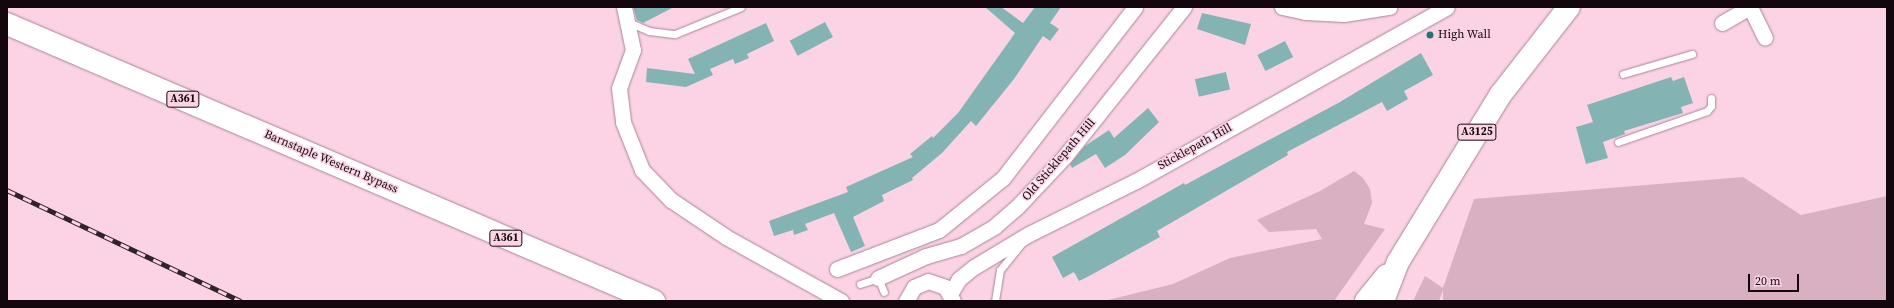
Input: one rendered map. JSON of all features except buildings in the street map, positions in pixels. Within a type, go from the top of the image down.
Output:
[{"type":"main road","name":"A3125","points":[[1366,301],[1398,262],[1501,94],[1567,8]]},
{"type":"main road","name":"Barnstaple Western Bypass","points":[[7,24],[654,301]]},
{"type":"main road","name":"A3125","points":[[1383,301],[1398,262]]},
{"type":"street","points":[[624,7],[633,50],[619,88],[623,122],[642,170],[672,200],[726,237],[841,301]]},
{"type":"street","points":[[837,269],[939,230],[1003,178],[1135,7]]},
{"type":"street","name":"Old Sticklepath Hill","points":[[878,278],[926,256],[961,246],[995,226],[1017,207],[1065,156],[1184,7]]},
{"type":"street","points":[[1282,7],[1305,12],[1344,14],[1389,7]]},
{"type":"street","name":"Sticklepath Hill","points":[[952,297],[959,279],[974,267],[1029,234],[1136,181],[1447,7]]},
{"type":"street","points":[[1722,23],[1750,7],[1765,38]]},
{"type":"street","points":[[906,301],[914,287],[928,281],[945,287],[952,297]]},
{"type":"lane","points":[[628,22],[649,31],[675,34],[742,7]]},
{"type":"lane","points":[[1623,74],[1692,54]]},
{"type":"lane","points":[[1618,142],[1707,111],[1711,106],[1711,98]]},
{"type":"lane","points":[[995,301],[1000,270],[1029,234]]},
{"type":"lane","points":[[878,278],[884,292]]},
{"type":"lane","name":"Old Sticklepath Hill","points":[[860,284],[878,278]]},
{"type":"shaded area","points":[[1354,171],[1363,178],[1370,189],[1372,203],[1364,224],[1385,229],[1334,301],[1104,301],[1173,284],[1230,258],[1322,239],[1316,229],[1269,232],[1257,220],[1320,191]]},
{"type":"shaded area","points":[[1743,177],[1801,215],[1887,196],[1887,301],[1443,301],[1443,290],[1439,301],[1413,301],[1425,276],[1443,288],[1474,199]]},
{"type":"railway","points":[[7,190],[241,301]]},
{"type":"place","name":"High Wall","points":[[1430,35]]}]
